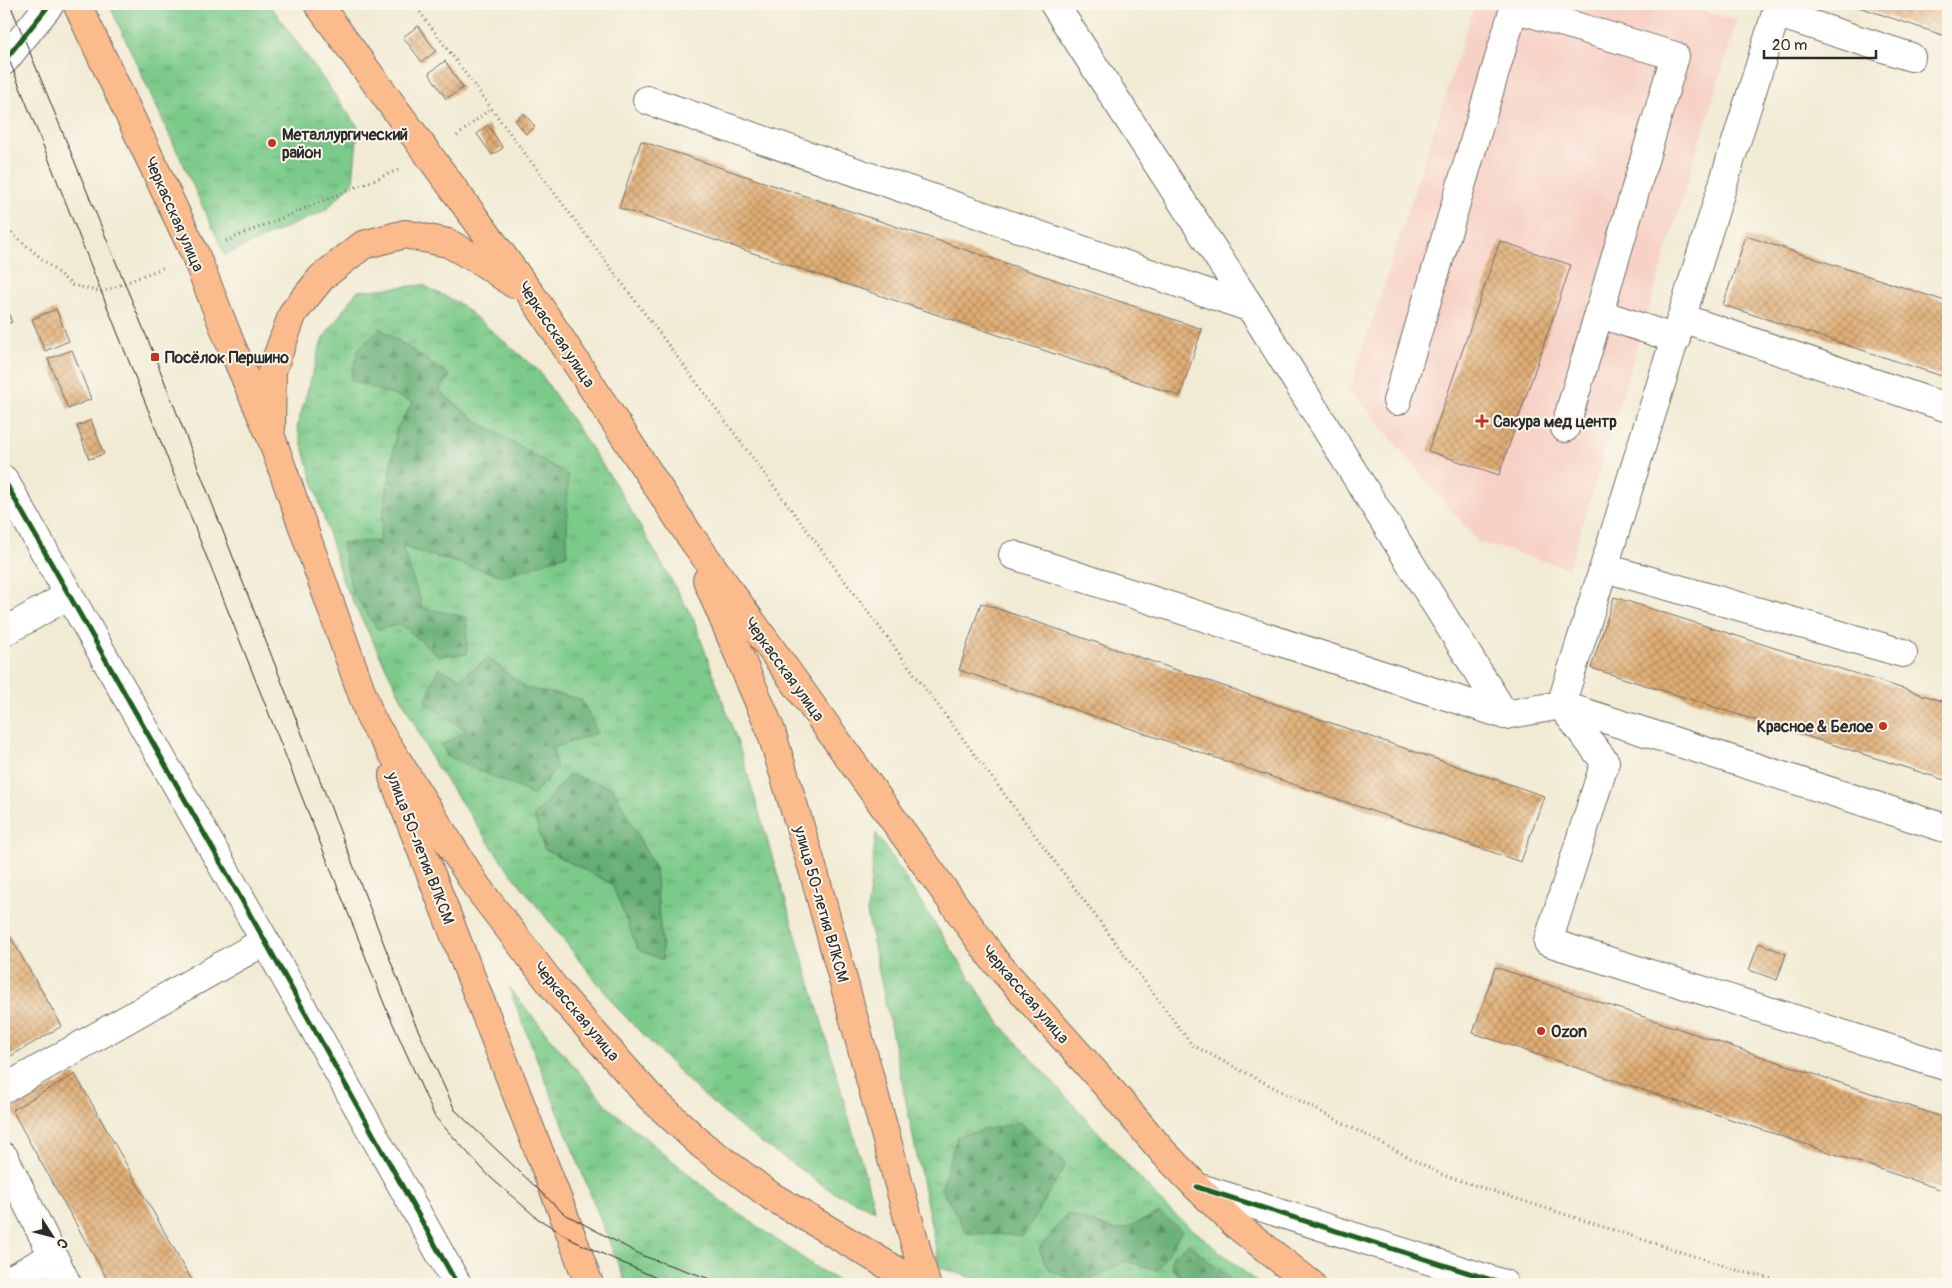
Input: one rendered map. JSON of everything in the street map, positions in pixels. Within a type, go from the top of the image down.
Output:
[{"type":"main road","name":"Черкасская улица","points":[[77,4],[194,254],[271,436],[371,720],[477,887],[559,994],[649,1096],[702,1144],[771,1196],[919,1284]]},
{"type":"main road","name":"Черкасская улица","points":[[318,4],[535,300],[688,533],[994,960],[1164,1153],[1197,1187],[1235,1224],[1311,1284]]},
{"type":"main road","points":[[271,436],[272,370],[293,313],[322,277],[363,245],[405,234],[448,243],[484,262],[535,300]]},
{"type":"main road","name":"улица 50-летия ВЛКСМ","points":[[688,533],[770,728],[814,873],[926,1284]]},
{"type":"main road","name":"улица 50-летия ВЛКСМ","points":[[371,720],[589,1284]]},
{"type":"street","points":[[4,61],[50,4]]},
{"type":"street","points":[[1054,4],[1251,308],[1504,715]]},
{"type":"street","points":[[1397,401],[1514,8],[1675,56],[1565,428]]},
{"type":"street","points":[[1562,705],[1778,8],[1911,57]]},
{"type":"street","points":[[647,100],[1251,308]]},
{"type":"street","points":[[1598,313],[1679,328],[1948,408]]},
{"type":"street","points":[[4,480],[457,1284]]},
{"type":"street","points":[[1013,555],[1504,715],[1562,705],[1948,829]]},
{"type":"street","points":[[1604,568],[1902,652]]},
{"type":"street","points":[[4,632],[69,595]]},
{"type":"street","points":[[1562,705],[1605,762],[1548,942],[1948,1067]]},
{"type":"street","points":[[4,1089],[265,941]]},
{"type":"street","points":[[4,1157],[67,1284]]},
{"type":"street","points":[[1197,1187],[1504,1284]]},
{"type":"street","points":[[4,1283],[53,1256]]},
{"type":"path","points":[[414,4],[1192,1045],[1443,1175],[1743,1272],[1794,1284]]},
{"type":"path","points":[[4,226],[72,285],[102,292],[431,157],[491,108]]},
{"type":"shaded area","points":[[1475,4],[1681,4],[1737,21],[1569,568],[1478,542],[1350,389]]},
{"type":"green space","points":[[109,4],[269,4],[358,127],[353,182],[326,210],[225,255]]},
{"type":"green space","points":[[423,285],[460,304],[539,371],[618,488],[693,618],[741,752],[819,1013],[875,1210],[833,1192],[746,1132],[695,1088],[619,1010],[503,863],[434,763],[343,582],[297,427],[322,340],[357,291]],"holes":[[[450,376],[439,391],[475,420],[568,475],[504,576],[402,547],[439,656],[401,624],[342,543],[379,542],[397,428],[413,402]],[[489,658],[525,688],[581,699],[553,748],[438,669],[461,678]],[[613,788],[655,869],[663,960],[638,949],[612,884]]]},
{"type":"green space","points":[[380,328],[450,376],[439,391],[475,420],[568,475],[567,555],[504,576],[402,547],[423,608],[467,617],[467,654],[439,656],[401,624],[378,630],[352,592],[342,543],[379,541],[397,428],[413,402],[350,380],[359,348]]},
{"type":"green space","points":[[488,658],[525,688],[581,699],[598,733],[553,748],[556,768],[534,795],[447,756],[442,745],[466,731],[425,702],[438,668],[461,678]]},
{"type":"green space","points":[[570,774],[613,788],[655,869],[663,960],[638,950],[612,884],[544,849],[534,816]]},
{"type":"green space","points":[[876,833],[1000,1024],[1167,1208],[1259,1284],[1236,1284],[1189,1244],[1171,1268],[1191,1284],[1083,1284],[993,1284],[940,1268],[867,913]],"holes":[[[1067,1214],[1117,1231],[1125,1261],[1083,1284]]]},
{"type":"green space","points":[[509,988],[608,1107],[720,1200],[817,1268],[844,1284],[626,1284]]},
{"type":"green space","points":[[1020,1122],[1066,1164],[1023,1236],[967,1233],[941,1189],[957,1136]]},
{"type":"green space","points":[[1160,1213],[1182,1231],[1157,1270],[1125,1261],[1083,1284],[1049,1270],[1039,1249],[1067,1214],[1117,1231]]},
{"type":"green space","points":[[1189,1244],[1236,1284],[1191,1284],[1171,1268],[1173,1255]]},
{"type":"building","points":[[1850,4],[1948,4],[1948,37]]},
{"type":"building","points":[[418,26],[436,51],[422,62],[403,37]]},
{"type":"building","points":[[445,61],[463,88],[446,99],[429,73]]},
{"type":"building","points":[[524,113],[535,127],[526,134],[515,120]]},
{"type":"building","points":[[488,125],[503,148],[492,155],[477,134]]},
{"type":"building","points":[[641,141],[1202,329],[1180,396],[619,208]]},
{"type":"building","points":[[1746,236],[1948,302],[1948,378],[1723,305]]},
{"type":"building","points":[[1500,241],[1571,265],[1499,475],[1428,451]]},
{"type":"building","points":[[4,302],[12,322],[4,325]]},
{"type":"building","points":[[56,309],[69,341],[45,351],[32,319]]},
{"type":"building","points":[[72,350],[91,399],[68,409],[48,359]]},
{"type":"building","points":[[91,420],[104,454],[89,459],[77,426]]},
{"type":"building","points":[[1614,597],[1948,703],[1948,781],[1591,668]]},
{"type":"building","points":[[981,603],[1544,796],[1521,862],[959,670]]},
{"type":"building","points":[[4,926],[62,1026],[4,1060]]},
{"type":"building","points":[[1759,943],[1786,954],[1777,980],[1749,970]]},
{"type":"building","points":[[1495,967],[1948,1119],[1948,1192],[1473,1033]]},
{"type":"building","points":[[75,1074],[194,1284],[110,1284],[35,1152],[12,1110]]},
{"type":"tram line","points":[[10,4],[155,357],[414,1021],[455,1110],[563,1213],[643,1256],[725,1284]]},
{"type":"tram line","points":[[4,47],[385,1006],[435,1117],[490,1177],[537,1218],[574,1241],[670,1284]]},
{"type":"cycle path","points":[[4,61],[50,4]]},
{"type":"cycle path","points":[[4,480],[457,1284]]},
{"type":"cycle path","points":[[1197,1187],[1504,1284]]},
{"type":"place","name":"Металлургический район","points":[[272,143]]},
{"type":"place","name":"Посёлок Першино","points":[[155,357]]},
{"type":"place","name":"Сакура мед центр","points":[[1482,421]]},
{"type":"place","name":"Красное & Белое","points":[[1883,726]]},
{"type":"place","name":"Ozon","points":[[1541,1031]]}]
